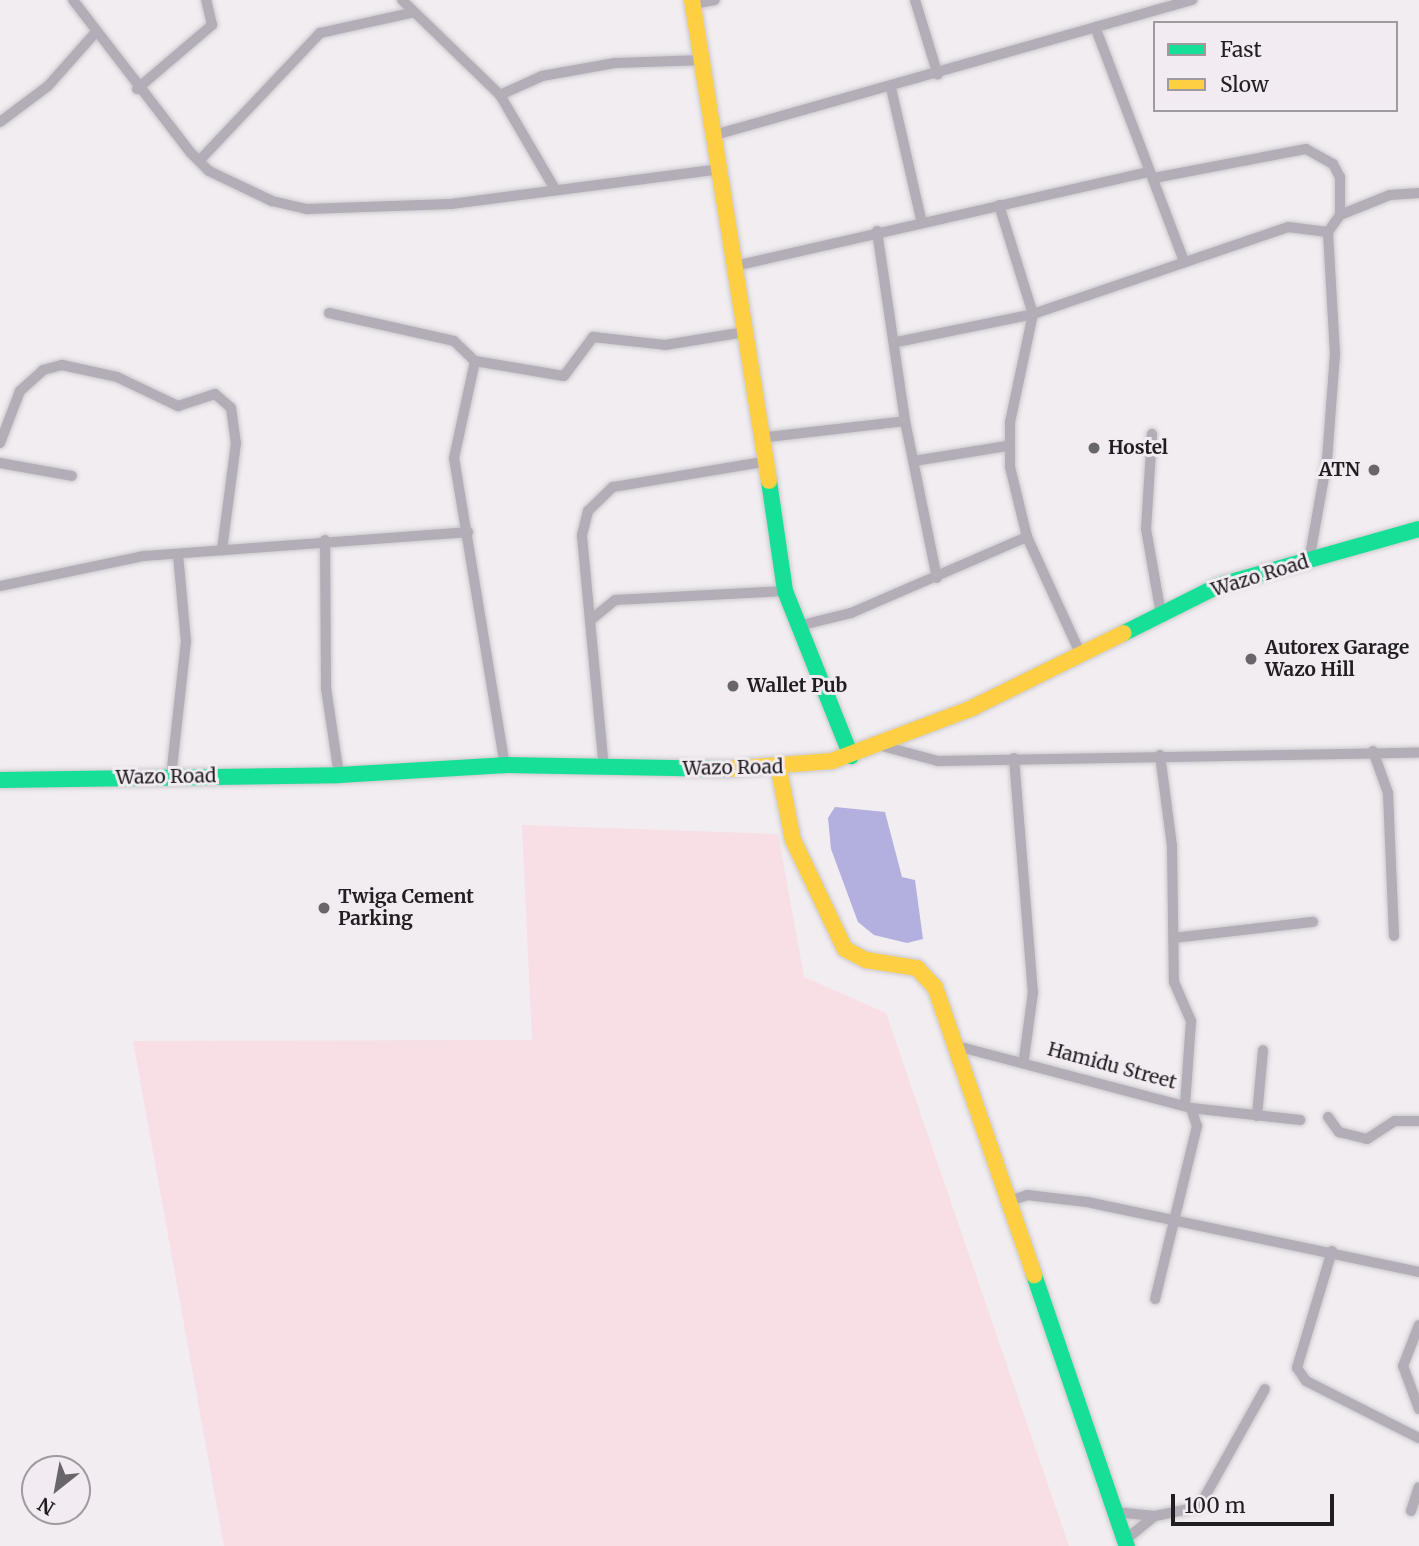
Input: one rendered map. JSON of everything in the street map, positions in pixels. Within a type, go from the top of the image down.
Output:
[{"type":"street","points":[[73,0],[137,89],[200,161],[239,188],[307,209],[451,204],[722,169]]},
{"type":"street","points":[[137,89],[212,24],[206,0]]},
{"type":"street","points":[[715,0],[692,2],[718,134],[739,265],[762,462],[785,591],[851,756]]},
{"type":"street","points":[[915,0],[938,75]]},
{"type":"street","points":[[718,134],[938,75],[1009,50],[1097,32],[1192,0]]},
{"type":"street","points":[[405,1],[411,13],[500,95],[555,189]]},
{"type":"street","points":[[200,161],[320,33],[411,13]]},
{"type":"street","points":[[1097,32],[1184,261]]},
{"type":"street","points":[[0,122],[48,86],[95,33]]},
{"type":"street","points":[[500,95],[542,76],[615,63],[704,60]]},
{"type":"street","points":[[891,88],[921,219]]},
{"type":"street","points":[[739,265],[921,219],[1151,175],[1306,149],[1334,164],[1340,177],[1340,215]]},
{"type":"street","points":[[1308,561],[1327,460],[1334,366],[1328,232],[1340,215],[1390,195],[1419,193]]},
{"type":"street","points":[[999,205],[1033,314],[1007,446],[1027,537],[1080,653]]},
{"type":"street","points":[[897,342],[1033,314],[1288,227],[1328,232]]},
{"type":"street","points":[[877,231],[897,342],[905,421],[937,578]]},
{"type":"street","points":[[329,313],[454,341],[475,361],[564,376],[593,337],[665,345],[745,332]]},
{"type":"street","points":[[475,361],[454,458],[505,765]]},
{"type":"street","points":[[0,443],[20,391],[43,370],[62,365],[117,377],[178,406],[215,394],[231,408],[236,443],[222,550]]},
{"type":"street","points":[[760,438],[905,421]]},
{"type":"street","points":[[1152,434],[1146,529],[1161,614]]},
{"type":"street","points":[[914,461],[1007,446]]},
{"type":"street","points":[[604,769],[593,618],[582,535],[599,496],[613,487],[762,462]]},
{"type":"street","points":[[0,463],[72,476]]},
{"type":"street","name":"Wazo Road","points":[[0,780],[339,775],[505,765],[604,769],[779,770],[851,756],[882,746],[1220,585],[1419,529]]},
{"type":"street","points":[[0,586],[178,554],[325,540],[468,532]]},
{"type":"street","points":[[798,626],[851,613],[1027,537]]},
{"type":"street","points":[[325,540],[326,688],[339,775]]},
{"type":"street","points":[[171,777],[186,642],[178,554]]},
{"type":"street","points":[[593,618],[615,600],[785,591]]},
{"type":"street","points":[[882,746],[938,761],[1373,751],[1419,753]]},
{"type":"street","points":[[1373,751],[1391,815],[1394,936]]},
{"type":"street","points":[[1160,755],[1172,846],[1177,999],[1191,1021],[1188,1107],[1300,1120]]},
{"type":"street","points":[[1014,758],[1033,992],[1024,1059]]},
{"type":"street","points":[[779,770],[793,840],[838,939],[855,956],[904,964],[928,976],[1126,1543],[1155,1516]]},
{"type":"street","points":[[1174,938],[1313,922]]},
{"type":"street","name":"Hamidu Street","points":[[953,1045],[1024,1059],[1188,1107],[1196,1126],[1155,1300]]},
{"type":"street","points":[[1257,1116],[1263,1050]]},
{"type":"street","points":[[1328,1117],[1335,1130],[1367,1139],[1395,1121],[1419,1121]]},
{"type":"street","points":[[1006,1202],[1027,1195],[1174,1218],[1419,1272]]},
{"type":"street","points":[[1332,1251],[1297,1368],[1306,1381],[1419,1438]]},
{"type":"street","points":[[1419,1325],[1403,1366],[1419,1409]]},
{"type":"street","points":[[1115,1512],[1155,1516],[1199,1507],[1265,1389]]},
{"type":"street","points":[[1410,1511],[1419,1487]]},
{"type":"shaded area","points":[[835,807],[885,812],[902,877],[915,880],[923,939],[907,943],[874,935],[858,922],[831,849],[828,818]]},
{"type":"shaded area","points":[[522,825],[778,834],[804,977],[886,1013],[1069,1546],[224,1546],[133,1041],[532,1040]]},
{"type":"traffic: fast","points":[[769,481],[785,591],[851,756]]},
{"type":"traffic: fast","points":[[1124,633],[1220,585],[1419,529]]},
{"type":"traffic: fast","points":[[0,780],[339,775],[505,765],[728,769]]},
{"type":"traffic: fast","points":[[1034,1275],[1127,1546]]},
{"type":"traffic: slow","points":[[692,0],[769,481]]},
{"type":"traffic: slow","points":[[728,769],[832,761],[972,708],[1124,633]]},
{"type":"traffic: slow","points":[[779,770],[793,840],[845,949],[866,960],[917,968],[935,987],[1034,1275]]},
{"type":"place","name":"Hostel","points":[[1094,448]]},
{"type":"place","name":"ATN","points":[[1374,470]]},
{"type":"place","name":"Autorex Garage Wazo Hill","points":[[1251,659]]},
{"type":"place","name":"Wallet Pub","points":[[733,686]]},
{"type":"place","name":"Twiga Cement Parking","points":[[324,908]]}]
